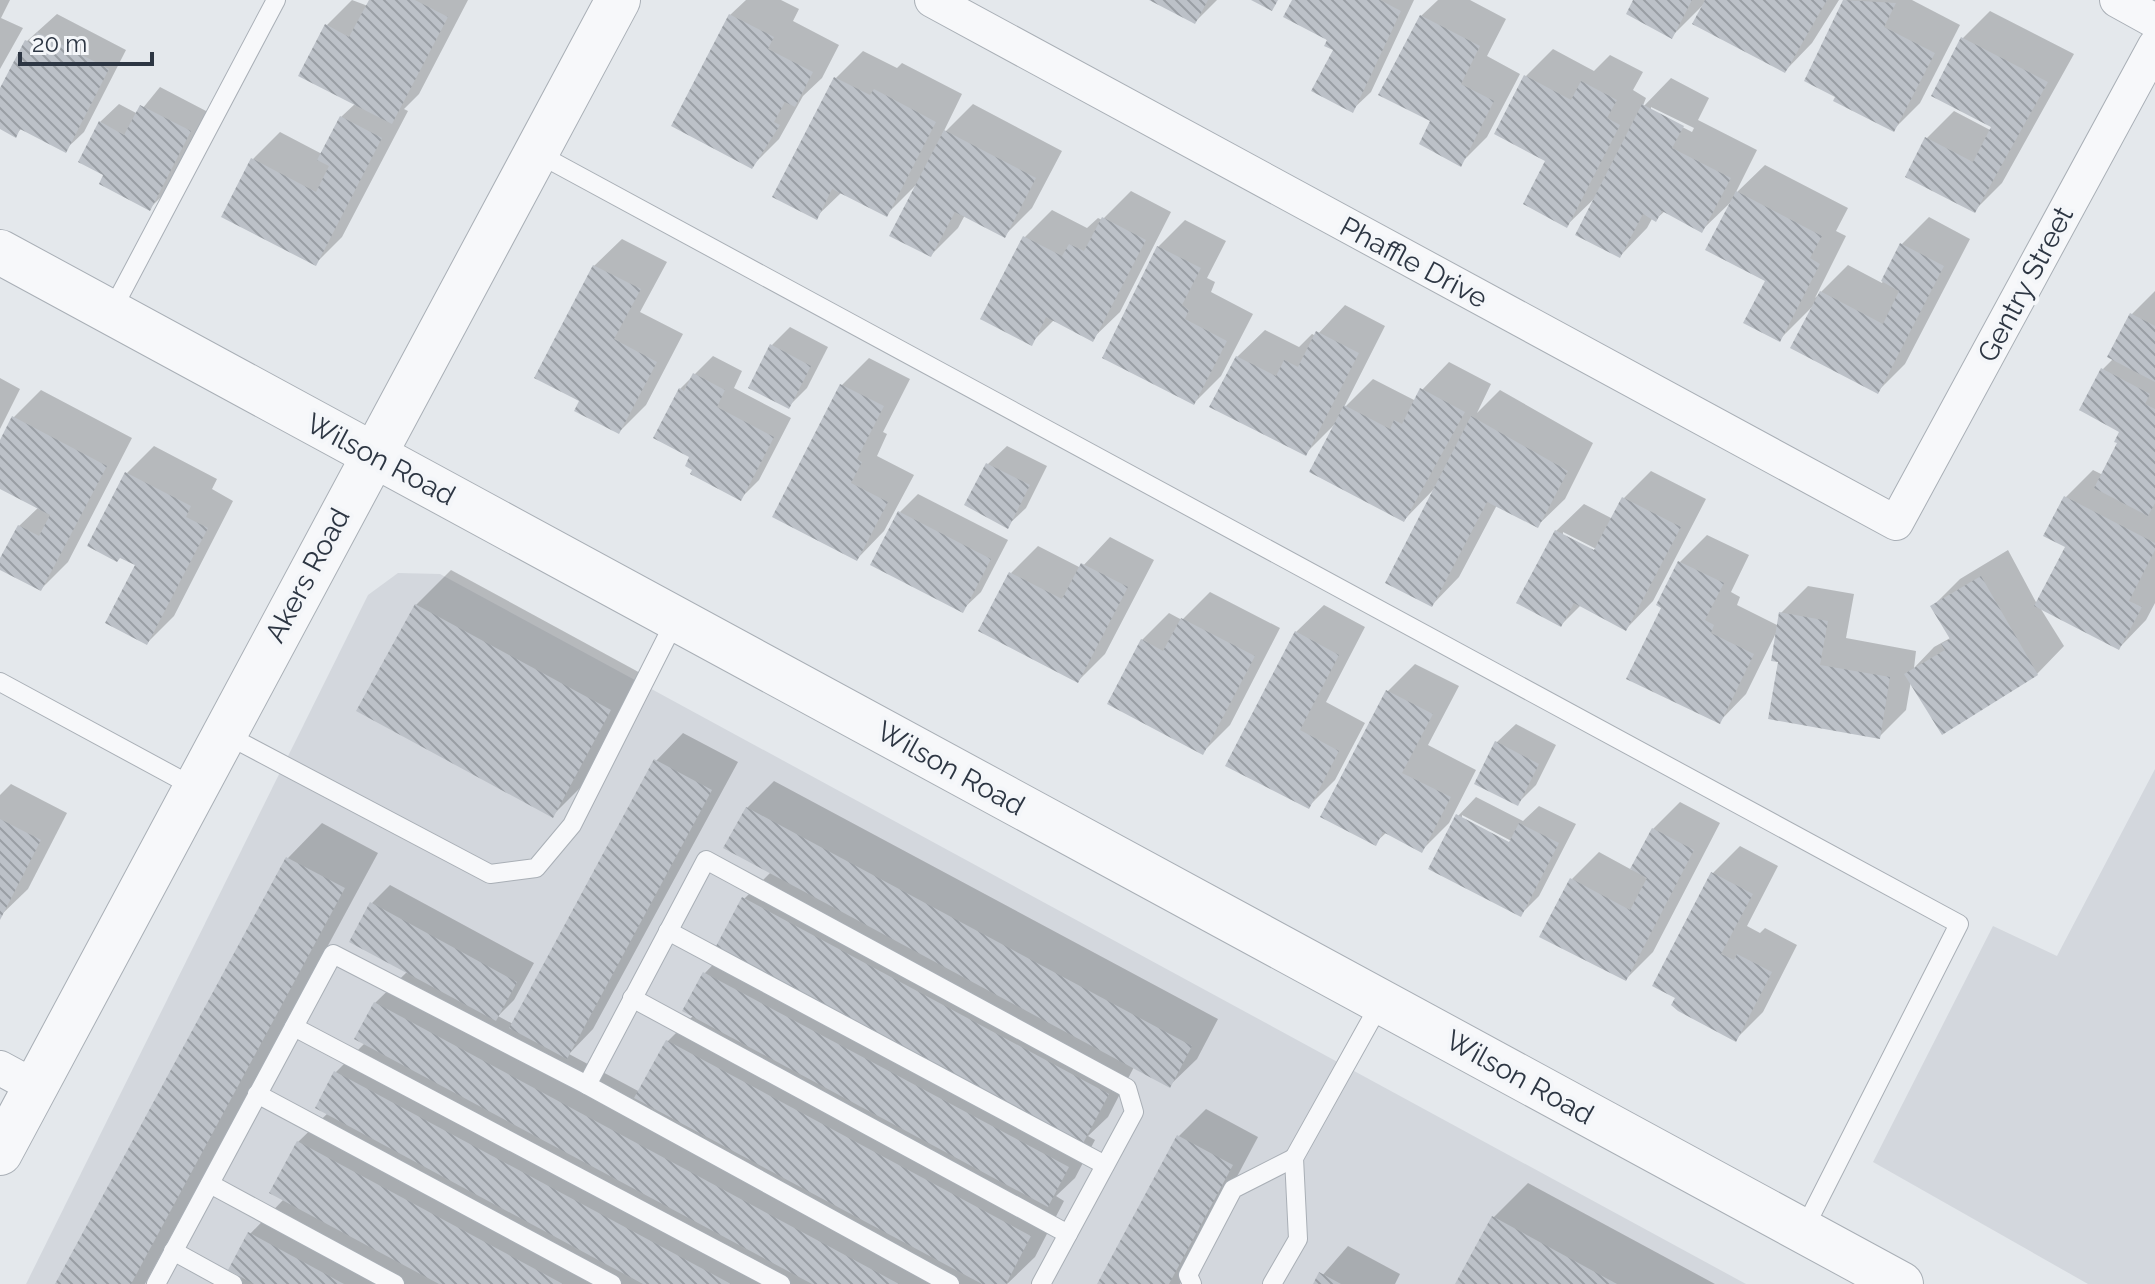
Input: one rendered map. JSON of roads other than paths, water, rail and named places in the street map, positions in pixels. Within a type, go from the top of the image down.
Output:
[{"type":"street","name":"Akers Road","points":[[0,1153],[17,1078],[194,787],[618,0]]},
{"type":"street","name":"Phaffle Drive","points":[[932,0],[1896,523]]},
{"type":"street","points":[[2117,0],[2155,21]]},
{"type":"street","name":"Gentry Street","points":[[1896,523],[2155,46]]},
{"type":"street","name":"Wilson Road","points":[[0,252],[1901,1284]]},
{"type":"lane","points":[[111,312],[276,0]]},
{"type":"lane","points":[[535,152],[1959,924],[1803,1231]]},
{"type":"lane","points":[[223,733],[490,874],[536,868],[572,825],[676,619]]},
{"type":"lane","points":[[0,682],[194,787]]},
{"type":"lane","points":[[587,1085],[706,860],[1127,1088],[1134,1112],[1041,1284]]},
{"type":"lane","points":[[668,931],[1105,1165]]},
{"type":"lane","points":[[156,1284],[333,954],[587,1085],[950,1284]]},
{"type":"lane","points":[[632,998],[1068,1234]]},
{"type":"lane","points":[[1272,1284],[1298,1239],[1294,1158],[1381,1002]]},
{"type":"lane","points":[[294,1027],[781,1284]]},
{"type":"lane","points":[[257,1094],[612,1284]]},
{"type":"lane","points":[[1192,1284],[1188,1275],[1233,1189],[1294,1158]]},
{"type":"lane","points":[[210,1184],[395,1284]]},
{"type":"lane","points":[[173,1251],[233,1284]]}]
